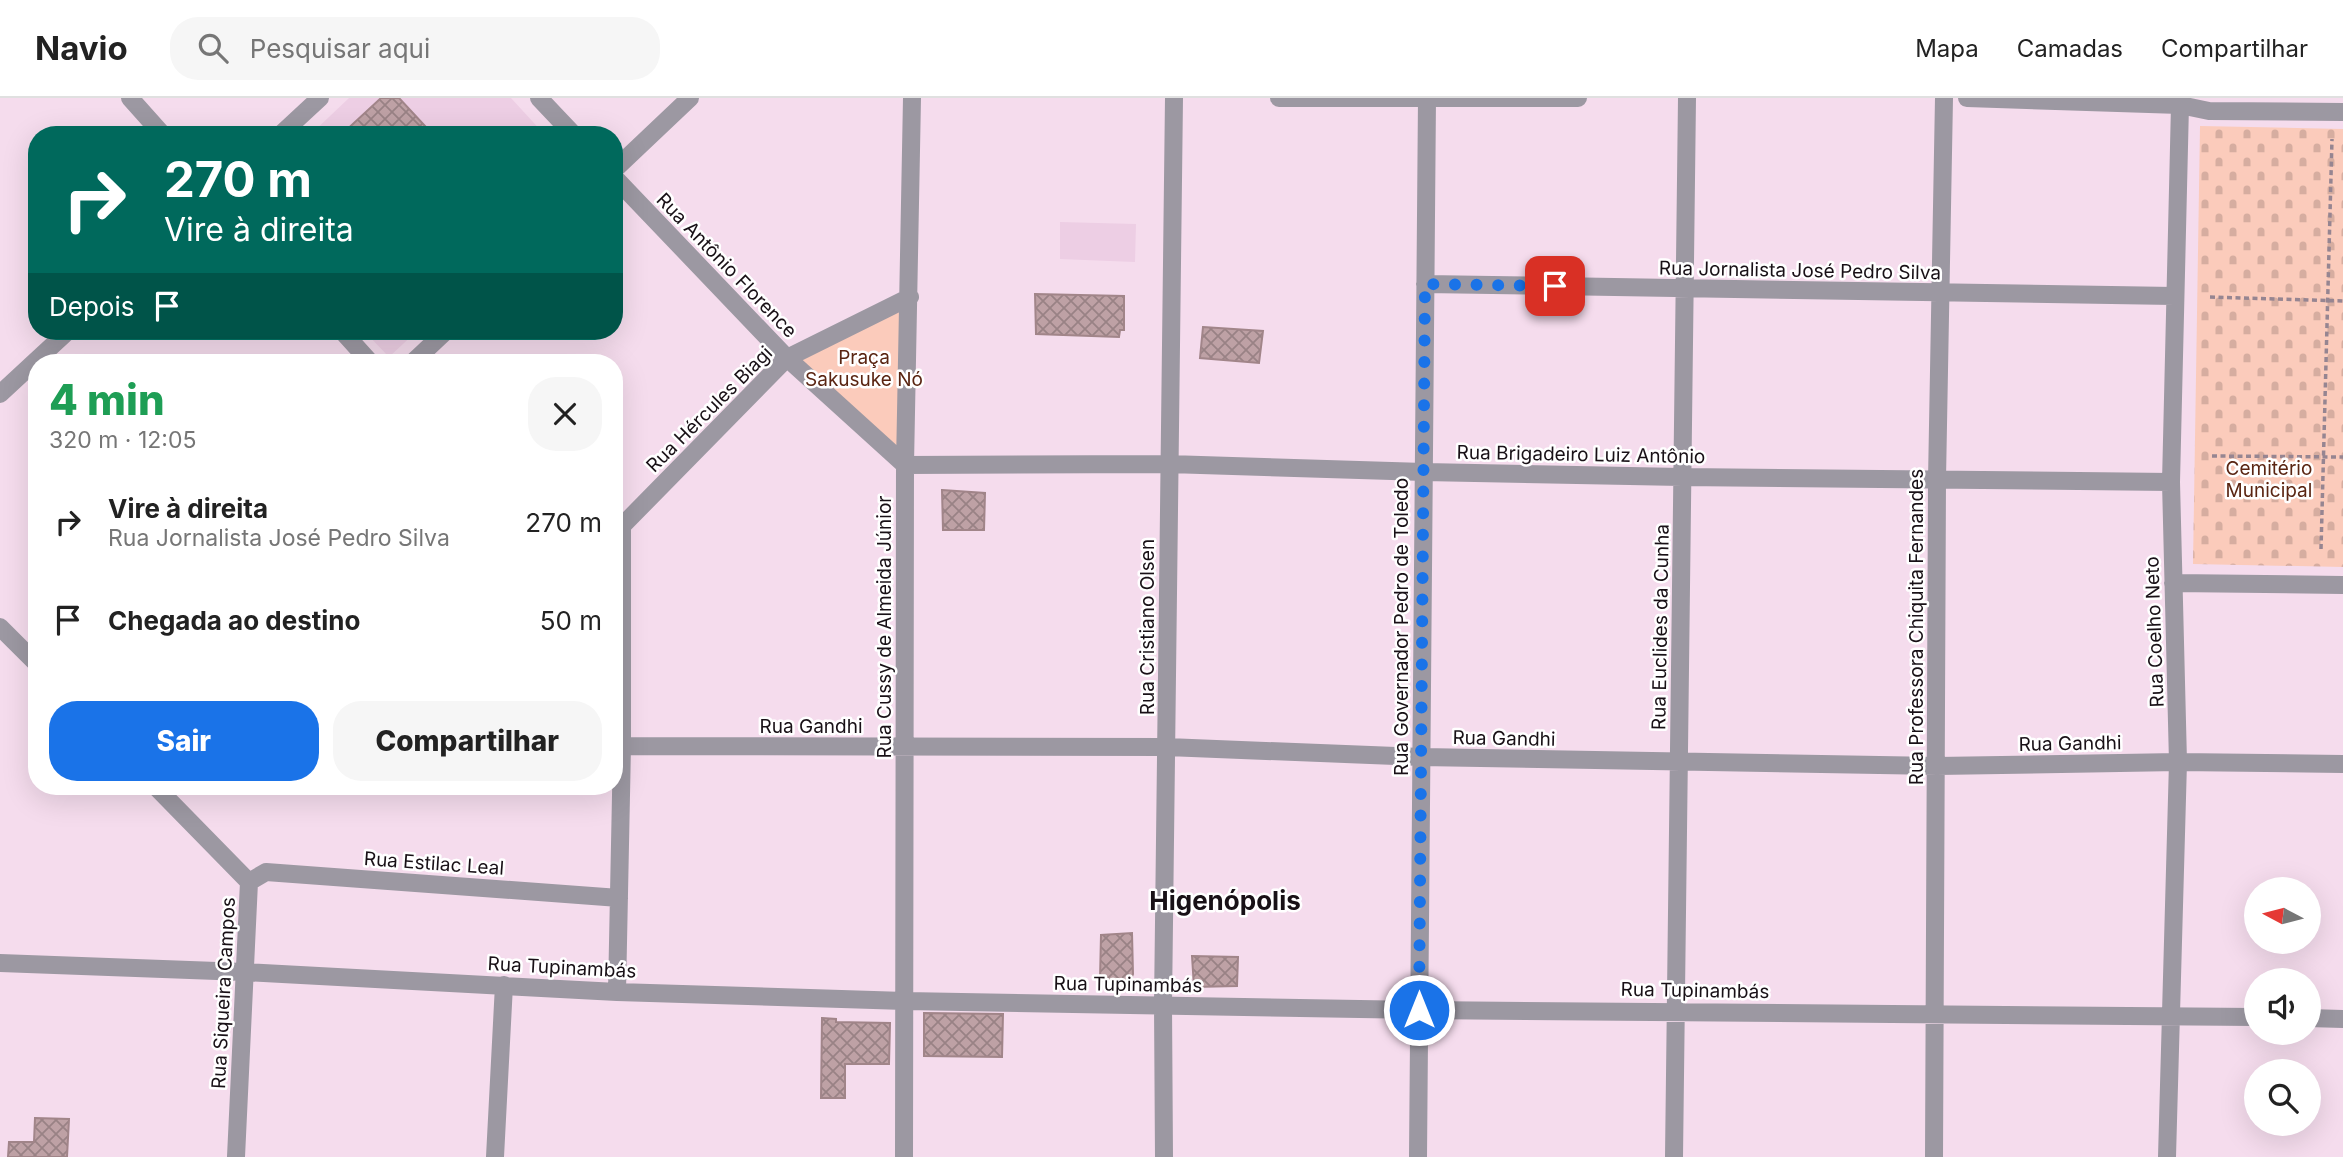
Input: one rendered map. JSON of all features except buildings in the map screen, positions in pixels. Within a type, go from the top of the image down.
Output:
[{"type":"street","points":[[130,98],[155,126]]},
{"type":"street","points":[[290,126],[320,98]]},
{"type":"street","points":[[540,98],[566,126]]},
{"type":"street","points":[[623,161],[690,98]]},
{"type":"street","name":"Rua Cussy de Almeida Júnior","points":[[904,1157],[905,464],[912,98]]},
{"type":"street","name":"Rua Cristiano Olsen","points":[[1164,1157],[1163,1005],[1174,98]]},
{"type":"street","points":[[1279,98],[1578,98]]},
{"type":"street","name":"Rua Euclides da Cunha","points":[[1674,1157],[1687,98]]},
{"type":"street","name":"Rua Professora Chiquita Fernandes","points":[[1934,1157],[1937,480],[1944,98]]},
{"type":"street","points":[[1967,98],[2177,102],[2209,111],[2343,112]]},
{"type":"street","name":"Rua Governador Pedro de Toledo","points":[[1418,1157],[1427,99]]},
{"type":"street","name":"Rua Coelho Neto","points":[[2167,1157],[2178,762],[2171,482],[2177,102]]},
{"type":"street","name":"Rua Antônio Florence","points":[[623,186],[787,358],[905,464]]},
{"type":"street","name":"Rua Jornalista José Pedro Silva","points":[[1425,284],[2174,296]]},
{"type":"street","name":"Rua Hércules Biagi","points":[[623,523],[787,358],[910,297]]},
{"type":"street","points":[[43,354],[58,340]]},
{"type":"street","points":[[350,340],[363,354]]},
{"type":"street","points":[[422,354],[436,340]]},
{"type":"street","points":[[0,394],[28,368]]},
{"type":"street","name":"Rua Brigadeiro Luiz Antônio","points":[[905,464],[1169,464],[1682,477],[2171,482]]},
{"type":"street","points":[[2173,583],[2343,585]]},
{"type":"street","points":[[0,627],[28,655]]},
{"type":"street","name":"Rua Gandhi","points":[[623,746],[1167,747],[1421,757],[1937,766],[2178,762],[2343,764]]},
{"type":"street","name":"Rua Siqueira Campos","points":[[164,795],[249,882],[236,1157]]},
{"type":"street","points":[[617,992],[621,795]]},
{"type":"street","name":"Rua Estilac Leal","points":[[249,882],[266,872],[619,898]]},
{"type":"street","name":"Rua Tupinambás","points":[[0,963],[244,972],[617,992],[905,1001],[1419,1010],[2244,1017]]},
{"type":"street","points":[[495,1157],[504,985]]},
{"type":"street","points":[[2321,1018],[2343,1019]]},
{"type":"path","points":[[2320,549],[2332,139]]},
{"type":"path","points":[[2210,298],[2343,301]]},
{"type":"path","points":[[2212,456],[2343,457]]},
{"type":"shaded area","points":[[349,98],[511,98],[537,126],[319,126]]},
{"type":"shaded area","points":[[1060,222],[1136,224],[1135,262],[1060,259]]},
{"type":"shaded area","points":[[373,340],[407,340],[392,354],[386,354]]},
{"type":"green space","name":"Cemitério Municipal","points":[[2200,126],[2343,129],[2343,567],[2193,564]]},
{"type":"green space","name":"Praça Sakusuke Nó","points":[[907,301],[904,461],[791,357]]},
{"type":"district","name":"Higenópolis","points":[[1225,901]]},
{"type":"route","points":[[1419,1010],[1425,284],[1555,286]]}]
